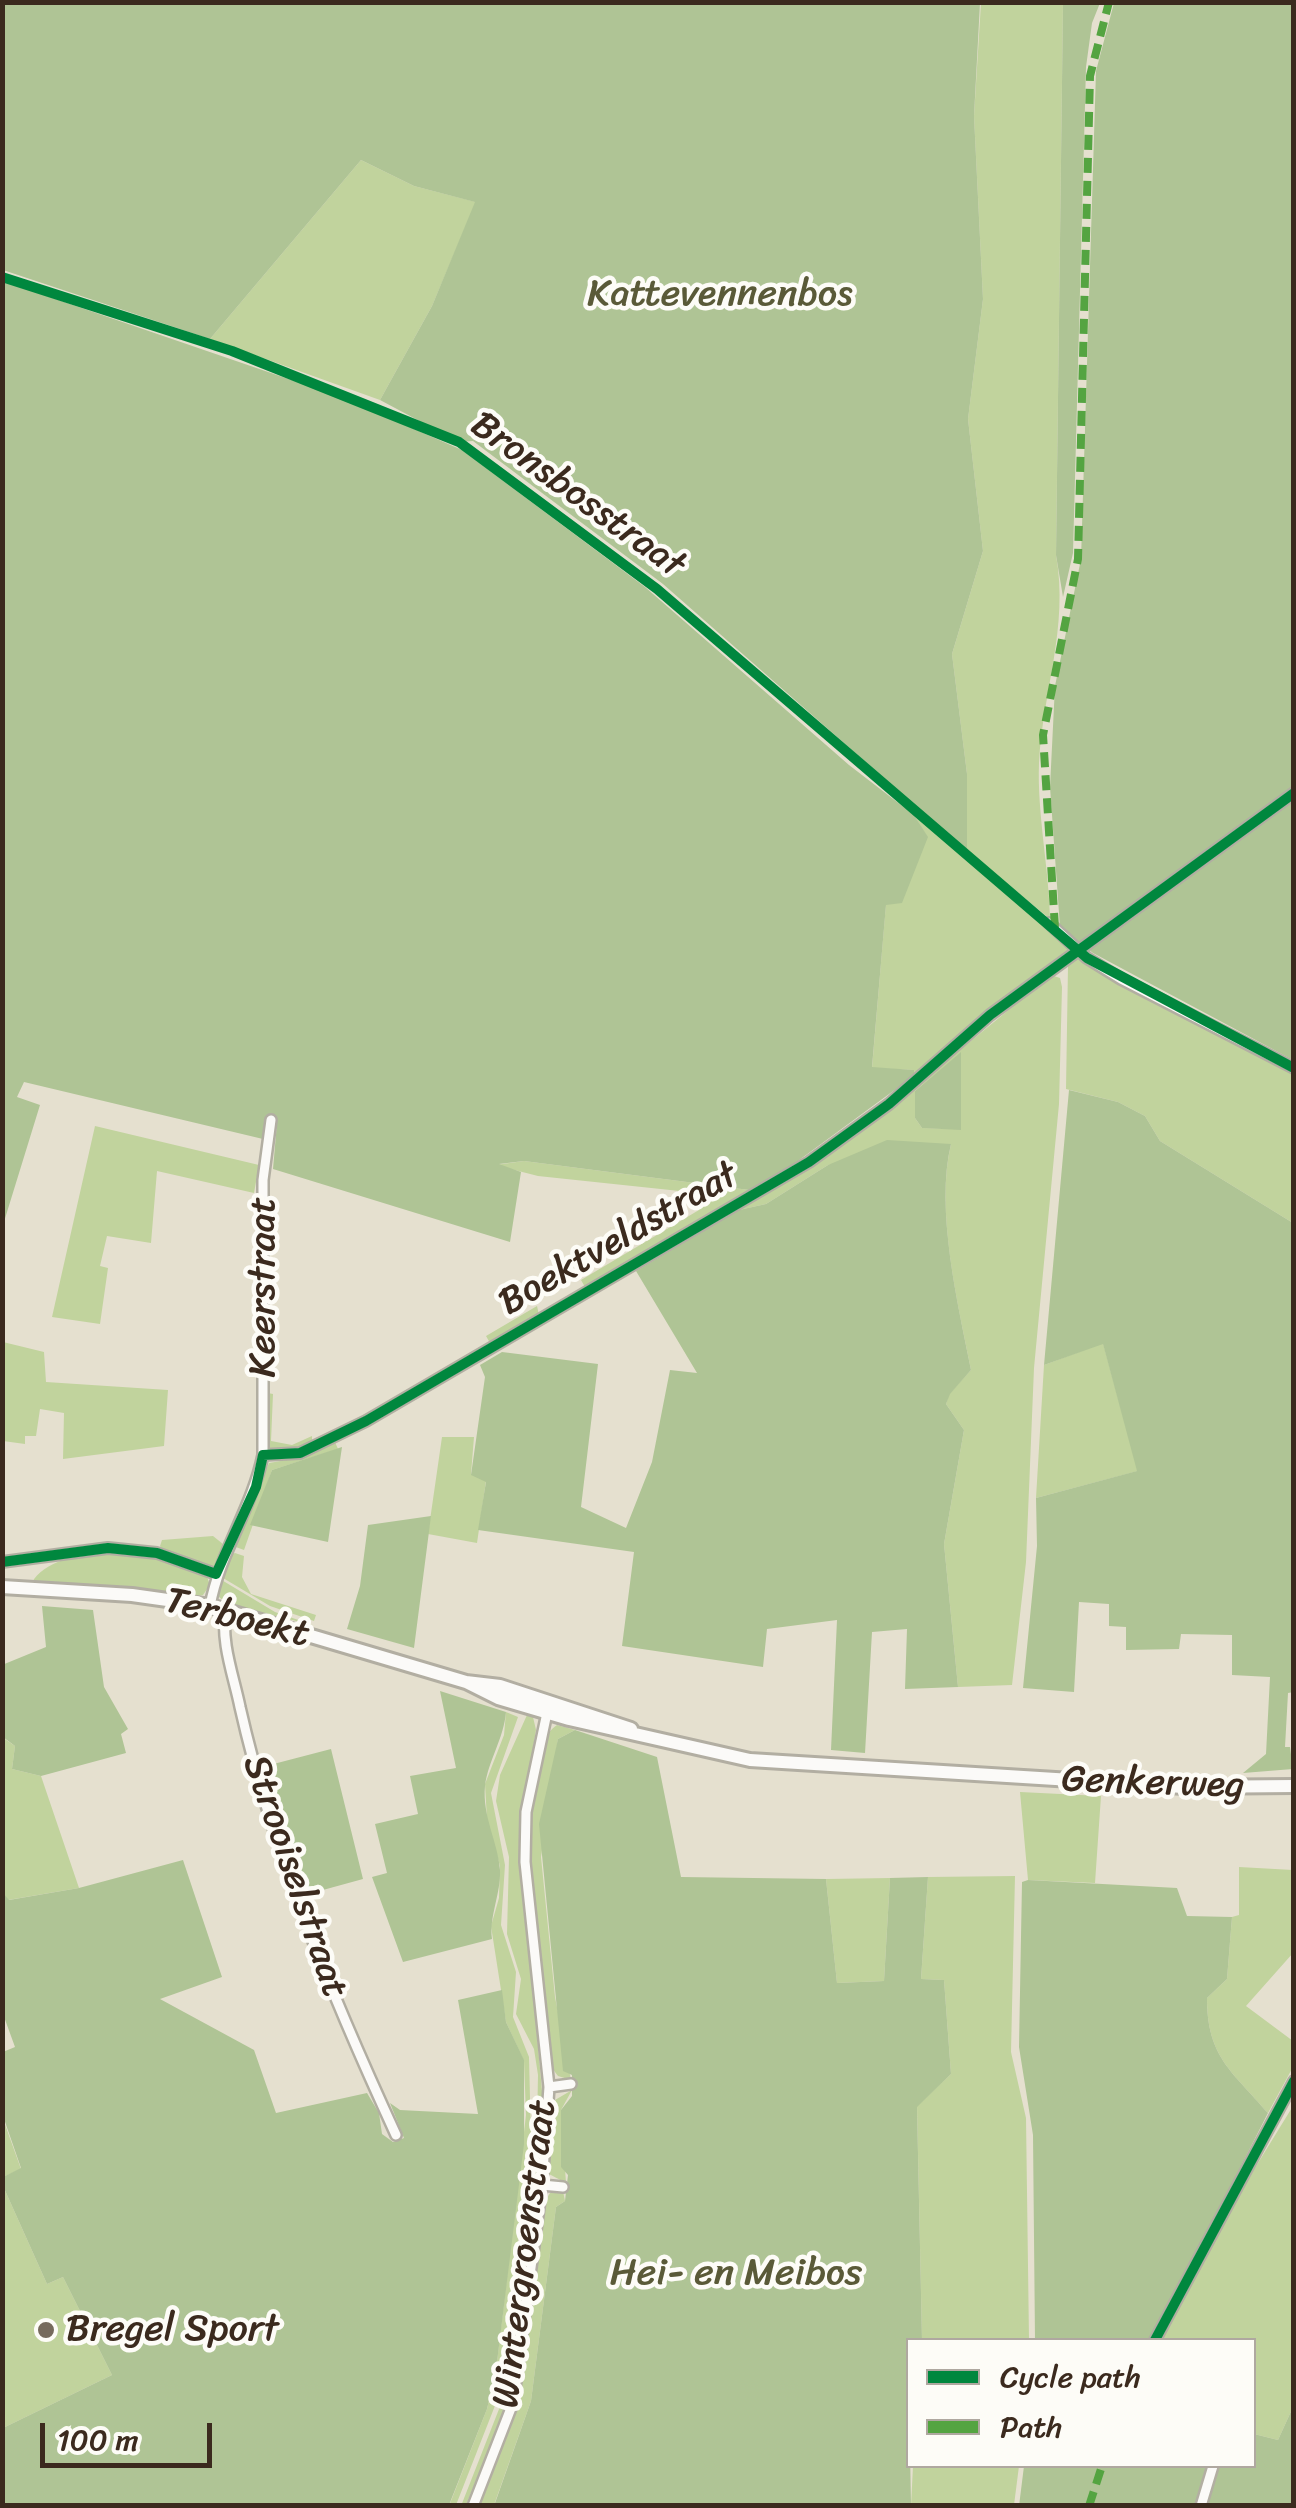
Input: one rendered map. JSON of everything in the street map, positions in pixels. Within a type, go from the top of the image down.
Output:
[{"type":"main road","name":"Terboekt","points":[[2,1588],[132,1595],[210,1606],[466,1682],[498,1698],[548,1706],[645,1736],[750,1760],[1012,1777]]},
{"type":"main road","name":"Genkerweg","points":[[1012,1777],[1202,1788],[1294,1786]]},
{"type":"street","name":"Boektveldstraat","points":[[263,1455],[300,1452],[366,1422],[651,1252],[752,1198],[889,1104],[990,1015],[1294,792]]},
{"type":"street","points":[[1050,923],[1121,979],[1294,1068]]},
{"type":"street","name":"Keerstraat","points":[[263,1455],[264,1180],[271,1120]]},
{"type":"street","points":[[210,1606],[216,1574],[256,1486],[263,1455]]},
{"type":"street","name":"Terboekt","points":[[2,1562],[108,1548],[157,1553],[216,1574]]},
{"type":"street","name":"Strooiselstraat","points":[[226,1610],[223,1626],[229,1658],[271,1829],[337,2008],[396,2135]]},
{"type":"street","name":"Wintergroenstraat","points":[[473,2506],[513,2403],[542,2185],[549,2087],[525,1862],[530,1784],[548,1706]]},
{"type":"street","points":[[1156,2338],[1294,2080]]},
{"type":"street","points":[[549,2087],[571,2084]]},
{"type":"street","points":[[542,2185],[564,2187]]},
{"type":"street","points":[[1201,2506],[1211,2468]]},
{"type":"green space","name":"Kattevennenbos","points":[[3,2],[980,3],[974,116],[983,299],[968,419],[983,551],[952,654],[967,774],[967,851],[663,584],[473,441],[459,442],[380,400],[432,306],[475,202],[414,186],[361,160],[210,339],[3,270]]},
{"type":"green space","points":[[981,3],[1063,3],[1056,555],[1059,608],[1039,763],[1050,919],[967,851],[967,774],[952,654],[983,551],[968,419],[983,299],[974,116]]},
{"type":"green space","points":[[1063,3],[1100,3],[1092,23],[1086,67],[1073,553],[1063,597],[1056,555]]},
{"type":"green space","points":[[1114,3],[1293,3],[1293,1060],[1093,953],[1060,927],[1050,787],[1055,686],[1081,559],[1096,71]]},
{"type":"green space","points":[[361,160],[414,186],[476,202],[432,306],[380,400],[210,339]]},
{"type":"green space","points":[[3,281],[341,397],[462,450],[645,587],[849,765],[914,815],[928,837],[902,903],[886,905],[872,1067],[914,1070],[915,1075],[757,1191],[524,1161],[499,1164],[521,1172],[510,1242],[273,1169],[277,1123],[265,1121],[263,1139],[24,1082],[17,1097],[40,1105],[3,1225]]},
{"type":"green space","points":[[914,815],[1070,948],[915,1075],[914,1070],[872,1068],[886,904],[927,837]]},
{"type":"green space","points":[[1078,957],[1293,1074],[1293,1223],[1160,1141],[1145,1116],[1118,1102],[1066,1089],[1068,966]]},
{"type":"green space","points":[[1051,975],[1060,978],[1059,1104],[1034,1368],[1026,1562],[1012,1685],[958,1687],[944,1544],[964,1430],[946,1404],[949,1394],[971,1370],[947,1227],[951,1144],[828,1165],[766,1204],[739,1210],[875,1120]],"holes":[[[961,1053],[961,1129],[922,1128],[915,1118],[915,1091]]]},
{"type":"green space","points":[[961,1052],[961,1130],[922,1128],[915,1118],[915,1091]]},
{"type":"green space","points":[[1069,1090],[1118,1102],[1145,1116],[1160,1141],[1293,1223],[1294,1692],[1288,1693],[1285,1747],[1290,1747],[1293,1769],[1243,1773],[1266,1754],[1270,1677],[1232,1675],[1232,1635],[1181,1634],[1179,1649],[1126,1650],[1126,1627],[1109,1626],[1109,1604],[1079,1602],[1074,1692],[1023,1688],[1037,1546],[1036,1498],[1137,1471],[1103,1344],[1044,1365]]},
{"type":"green space","points":[[95,1126],[259,1165],[254,1193],[157,1171],[151,1243],[107,1236],[100,1266],[108,1268],[100,1324],[52,1317]]},
{"type":"green space","points":[[887,1140],[951,1144],[947,1227],[971,1370],[946,1404],[964,1430],[944,1544],[958,1687],[905,1689],[907,1629],[872,1632],[865,1753],[831,1750],[837,1620],[767,1629],[763,1667],[622,1646],[634,1552],[478,1530],[486,1482],[471,1475],[485,1377],[480,1365],[502,1352],[598,1364],[581,1507],[626,1528],[652,1462],[670,1370],[697,1373],[636,1271],[739,1210],[766,1204],[828,1165]]},
{"type":"green space","points":[[524,1161],[757,1191],[585,1287],[581,1280],[699,1210],[689,1192],[538,1176],[495,1165]]},
{"type":"green space","points":[[537,1306],[539,1315],[490,1343],[486,1336]]},
{"type":"green space","points":[[3,1342],[44,1352],[46,1382],[168,1390],[164,1446],[63,1459],[64,1413],[40,1409],[36,1436],[25,1436],[25,1444],[3,1441]]},
{"type":"green space","points":[[1103,1343],[1138,1471],[1036,1498],[1044,1365]]},
{"type":"green space","points":[[268,1393],[273,1394],[271,1441],[292,1445],[312,1436],[312,1443],[287,1451],[269,1448]]},
{"type":"green space","points":[[442,1437],[474,1437],[471,1474],[486,1481],[477,1543],[428,1534]]},
{"type":"green space","points":[[335,1442],[338,1449],[272,1470],[244,1550],[233,1546],[269,1463],[298,1458]]},
{"type":"green space","points":[[342,1447],[328,1542],[250,1525],[272,1470]]},
{"type":"green space","points":[[431,1516],[414,1648],[347,1629],[360,1586],[368,1525]]},
{"type":"green space","points":[[213,1536],[223,1544],[215,1568],[164,1553],[160,1546],[162,1540]]},
{"type":"green space","points":[[104,1551],[142,1553],[206,1574],[210,1585],[203,1595],[194,1597],[135,1588],[32,1583],[53,1564]]},
{"type":"green space","points":[[227,1556],[244,1556],[242,1577],[251,1594],[316,1615],[314,1621],[270,1606],[223,1578]]},
{"type":"green space","points":[[220,1579],[275,1612],[313,1625],[229,1605],[219,1597]]},
{"type":"green space","points":[[42,1606],[93,1610],[104,1687],[128,1729],[121,1734],[126,1753],[41,1776],[12,1769],[15,1746],[3,1737],[2,1665],[46,1647]]},
{"type":"green space","points":[[440,1691],[506,1712],[485,1786],[500,1870],[499,1888],[492,1939],[403,1962],[372,1877],[387,1873],[375,1824],[418,1814],[410,1776],[456,1768]]},
{"type":"green space","points":[[506,1712],[518,1717],[491,1793],[505,1865],[501,1925],[516,1972],[513,2017],[529,2057],[531,2140],[498,2398],[456,2505],[449,2506],[487,2409],[496,2370],[526,2115],[524,2061],[506,2022],[491,1926],[499,1898],[500,1866],[487,1820],[485,1784],[504,1735]]},
{"type":"green space","points":[[527,1715],[533,1717],[536,1730],[519,1835],[544,2113],[506,2407],[466,2505],[461,2506],[501,2404],[537,2127],[538,2075],[534,2049],[516,2014],[521,1979],[507,1934],[509,1857],[496,1801],[500,1775]]},
{"type":"green space","points":[[557,1725],[575,1730],[558,1739],[541,1857],[555,1997],[571,2080],[558,2076],[552,2068],[533,1886],[533,1784],[542,1747]]},
{"type":"green space","name":"Hei- en Meibos","points":[[575,1730],[657,1757],[681,1877],[826,1879],[837,1983],[884,1981],[890,1878],[928,1877],[921,1979],[944,1980],[951,2074],[917,2107],[922,2338],[906,2338],[906,2468],[910,2468],[911,2505],[494,2506],[531,2401],[556,2207],[565,2201],[568,2175],[561,2167],[561,2110],[572,2096],[572,2075],[563,2071],[539,1824],[558,1739]]},
{"type":"green space","points":[[2,1737],[15,1746],[12,1769],[41,1776],[79,1888],[8,1900],[3,1893]]},
{"type":"green space","points":[[331,1749],[363,1879],[301,1896],[275,1828],[262,1767]]},
{"type":"green space","points":[[1020,1792],[1101,1796],[1095,1883],[1028,1880]]},
{"type":"green space","name":"Hei- en Meibos","points":[[183,1860],[222,1977],[160,1999],[254,2050],[276,2113],[367,2093],[379,2113],[382,2134],[393,2142],[404,2138],[390,2103],[400,2110],[478,2114],[458,2000],[502,1990],[506,2022],[524,2060],[524,2144],[496,2370],[487,2409],[449,2505],[3,2505],[3,2428],[112,2375],[63,2277],[47,2284],[3,2186],[3,2177],[21,2168],[3,2116],[3,2052],[15,2047],[3,2014],[3,1893],[9,1900],[79,1888]]},
{"type":"green space","points":[[1239,1867],[1293,1870],[1293,1953],[1246,2006],[1293,2041],[1293,2067],[1268,2113],[1233,2074],[1217,2049],[1211,2035],[1207,1998],[1227,1979],[1232,1917],[1239,1915]]},
{"type":"green space","points":[[1015,1876],[1011,2052],[1026,2118],[1029,2338],[922,2338],[917,2106],[951,2074],[944,1980],[921,1979],[928,1877]]},
{"type":"green space","points":[[890,1878],[884,1981],[837,1983],[826,1879]]},
{"type":"green space","points":[[1022,1882],[1177,1888],[1187,1916],[1232,1917],[1227,1979],[1207,1998],[1211,2035],[1224,2062],[1268,2113],[1153,2338],[1035,2338],[1033,2135],[1019,2047]]},
{"type":"green space","points":[[572,2090],[561,2110],[566,2183],[549,2174],[549,2164],[555,2100]]},
{"type":"green space","points":[[1293,2106],[1293,2407],[1278,2440],[1256,2434],[1256,2338],[1163,2338],[1250,2176]]},
{"type":"green space","points":[[2,2116],[21,2169],[3,2177],[2,2177]]},
{"type":"green space","name":"Bregel Sport","points":[[3,2186],[47,2284],[63,2277],[112,2375],[3,2428]]},
{"type":"green space","points":[[563,2191],[565,2201],[556,2207],[531,2401],[494,2505],[478,2506],[518,2401],[544,2203],[550,2193]]},
{"type":"green space","points":[[1293,2407],[1293,2505],[1019,2506],[1024,2468],[1256,2468],[1256,2434],[1278,2440]]},
{"type":"green space","points":[[913,2468],[1019,2468],[1014,2505],[911,2506]]},
{"type":"marked path","points":[[1055,928],[1043,735],[1078,559],[1090,76],[1109,2]]},
{"type":"marked path","points":[[1089,2506],[1101,2468]]},
{"type":"cycle path","name":"Bronsbosstraat","points":[[2,277],[232,351],[459,442],[657,589],[1087,958],[1294,1068]]},
{"type":"cycle path","points":[[2,1562],[108,1548],[157,1553],[216,1574],[256,1487],[263,1455],[300,1453],[366,1421],[809,1162],[889,1104],[990,1015],[1294,793]]},
{"type":"cycle path","points":[[1156,2338],[1294,2081]]},
{"type":"place","name":"Bregel Sport","points":[[46,2330]]}]
